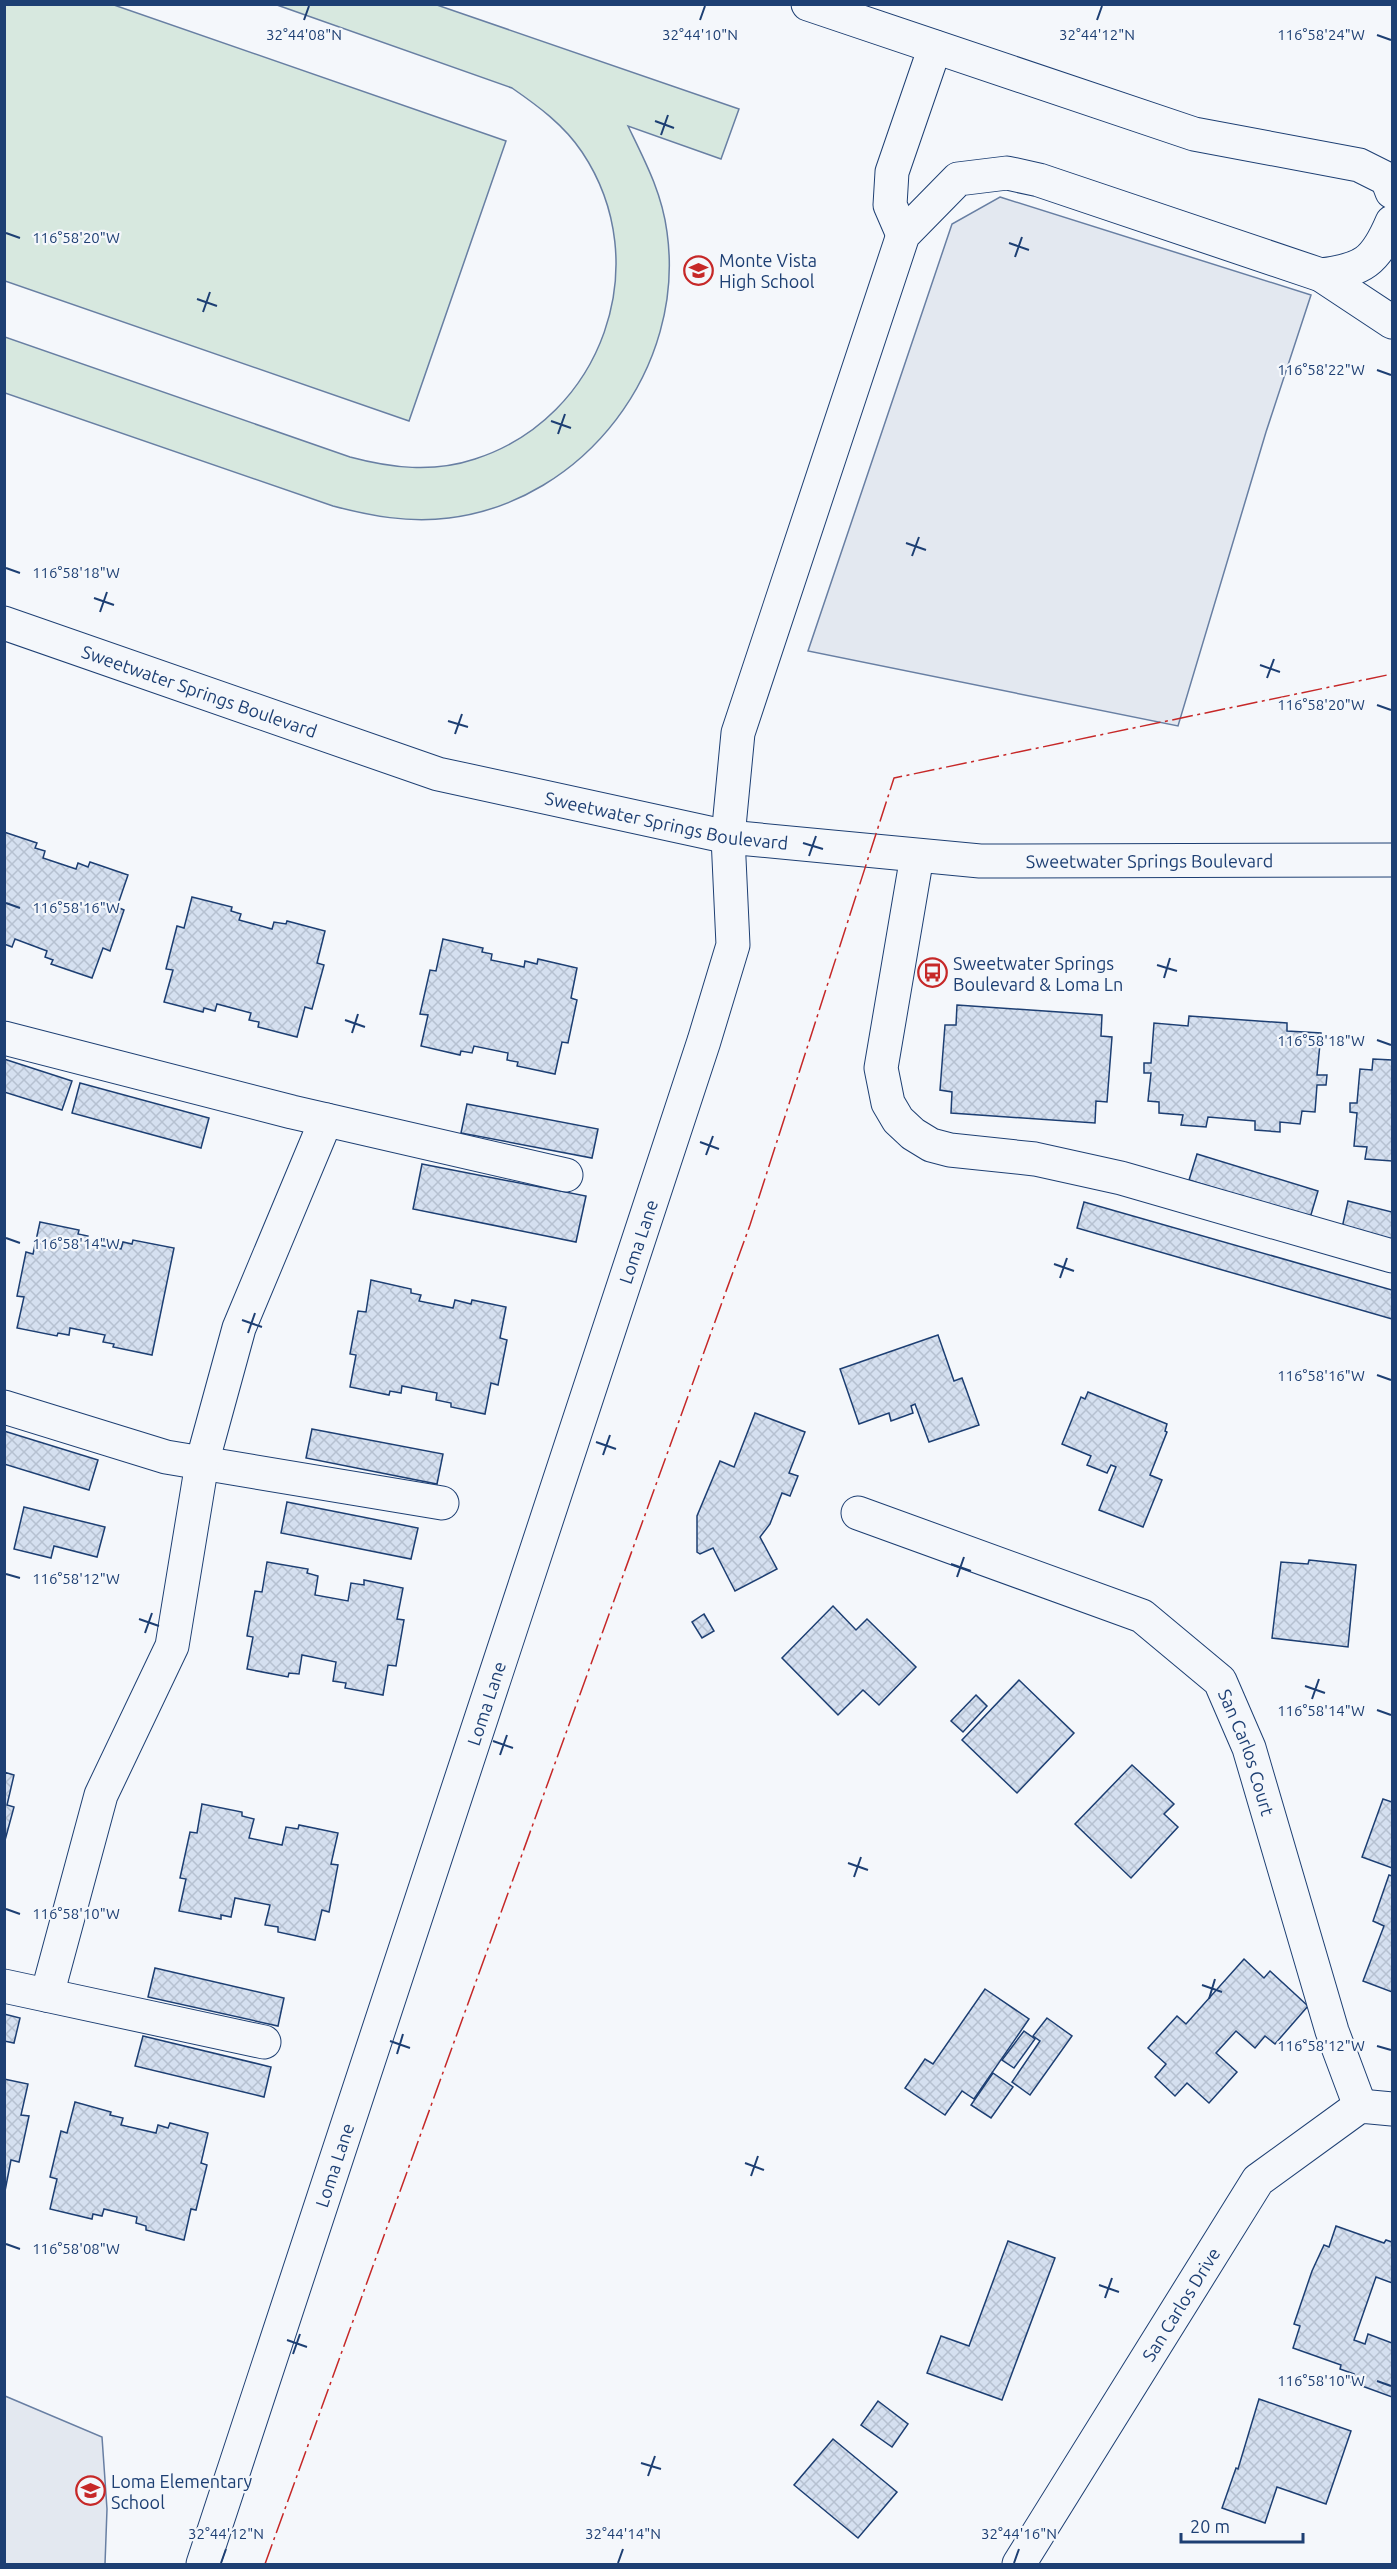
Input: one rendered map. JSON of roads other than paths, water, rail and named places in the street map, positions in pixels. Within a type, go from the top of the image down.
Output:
[{"type":"street","points":[[808,4],[1194,134],[1359,165],[1387,179],[1392,192]]},
{"type":"street","points":[[934,47],[892,172],[890,205],[903,235],[958,179],[1007,173],[1039,180],[1321,275],[1392,322]]},
{"type":"street","points":[[1321,275],[1351,271],[1366,261],[1378,249],[1392,222]]},
{"type":"street","name":"Loma Lane","points":[[203,2565],[704,1041],[733,945],[728,837],[738,733],[903,235]]},
{"type":"street","name":"Sweetwater Springs Boulevard","points":[[4,623],[438,774],[728,837],[980,861],[1392,860]]},
{"type":"street","points":[[917,856],[881,1068],[888,1104],[913,1134],[931,1145],[950,1150],[1035,1159],[1121,1178],[1392,1256]]},
{"type":"street","points":[[4,1038],[326,1120],[566,1175]]},
{"type":"street","points":[[47,1995],[101,1795],[172,1646],[202,1463],[239,1328],[326,1120]]},
{"type":"street","points":[[4,1407],[166,1457],[442,1503]]},
{"type":"street","name":"San Carlos Court","points":[[858,1513],[1142,1616],[1220,1681],[1249,1748],[1332,2031],[1360,2106]]},
{"type":"street","points":[[4,1986],[264,2042]]},
{"type":"street","points":[[1360,2106],[1392,2109]]},
{"type":"street","name":"San Carlos Drive","points":[[1019,2565],[1258,2180],[1360,2106]]},
{"type":"place","name":"Monte Vista High School","points":[[698,270]]},
{"type":"place","name":"Sweetwater Springs Boulevard & Loma Ln","points":[[932,973]]},
{"type":"place","name":"Loma Elementary School","points":[[90,2491]]}]
